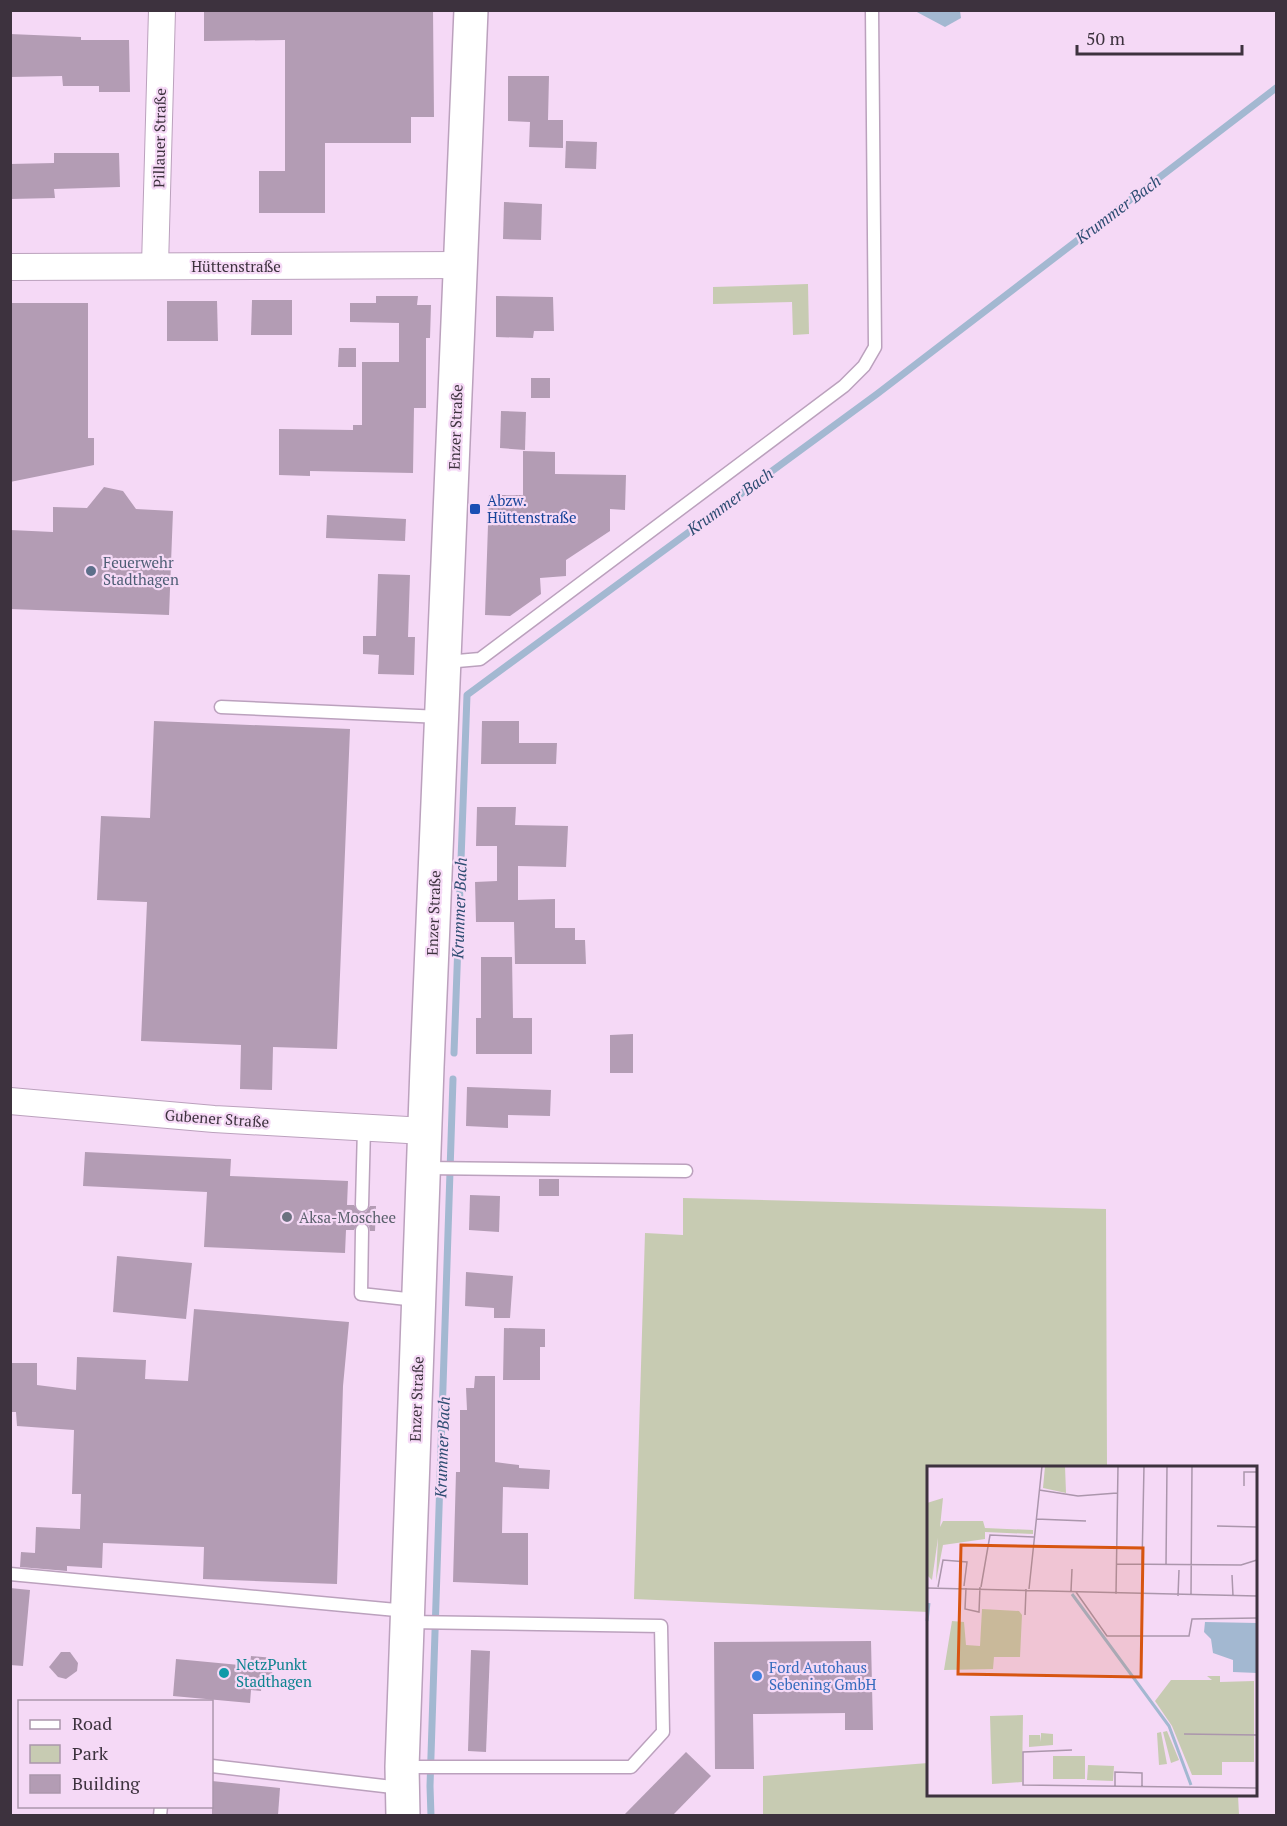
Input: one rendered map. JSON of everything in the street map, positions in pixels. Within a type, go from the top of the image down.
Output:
[{"type":"main road","name":"Enzer Straße","points":[[413,1781],[419,1301],[441,1169],[424,1131],[471,10]]},
{"type":"street","name":"Pillauer Straße","points":[[155,266],[162,10]]},
{"type":"street","name":"Hüttenstraße","points":[[10,267],[461,265]]},
{"type":"street","name":"Gubener Straße","points":[[10,1101],[214,1119],[424,1131]]},
{"type":"lane","points":[[445,662],[480,659],[844,386],[864,366],[875,347],[872,10]]},
{"type":"lane","points":[[221,707],[441,717]]},
{"type":"lane","points":[[362,1205],[364,1128]]},
{"type":"lane","points":[[441,1169],[686,1171]]},
{"type":"lane","points":[[362,1230],[361,1294],[419,1301]]},
{"type":"lane","points":[[10,1574],[414,1618],[440,1623],[661,1626],[663,1732],[631,1767],[413,1781],[213,1766]]},
{"type":"green space","points":[[808,284],[809,334],[793,335],[792,302],[713,304],[713,287]]},
{"type":"green space","points":[[683,1198],[1106,1209],[1107,1466],[927,1466],[927,1612],[634,1599],[645,1233],[683,1235]]},
{"type":"green space","points":[[927,1763],[927,1796],[1238,1796],[1239,1815],[763,1815],[763,1776]]},
{"type":"water","points":[[915,11],[960,11],[961,18],[945,27]]},
{"type":"building","points":[[204,10],[433,10],[434,117],[411,117],[411,143],[325,143],[325,213],[259,213],[259,171],[285,171],[285,40],[204,41]]},
{"type":"building","points":[[10,34],[81,37],[81,40],[129,40],[130,92],[99,92],[99,86],[63,86],[62,76],[10,77]]},
{"type":"building","points":[[508,76],[549,76],[548,120],[563,120],[563,148],[529,147],[530,122],[508,121]]},
{"type":"building","points":[[566,141],[597,142],[596,169],[565,168]]},
{"type":"building","points":[[54,153],[119,153],[120,187],[54,189],[55,198],[10,199],[10,164],[54,163]]},
{"type":"building","points":[[504,202],[542,204],[541,240],[503,239]]},
{"type":"building","points":[[376,296],[418,296],[417,305],[431,305],[430,338],[426,338],[426,408],[414,408],[413,473],[310,471],[310,476],[279,475],[279,429],[353,430],[353,425],[362,425],[362,362],[399,362],[399,323],[350,322],[350,303],[376,303]]},
{"type":"building","points":[[496,296],[553,297],[554,331],[534,331],[533,338],[496,337]]},
{"type":"building","points":[[252,300],[292,300],[292,335],[251,335]]},
{"type":"building","points":[[167,301],[217,301],[218,341],[167,341]]},
{"type":"building","points":[[10,303],[88,303],[88,438],[94,438],[94,465],[10,482]]},
{"type":"building","points":[[339,348],[356,348],[356,367],[338,367]]},
{"type":"building","points":[[531,378],[550,378],[550,398],[531,398]]},
{"type":"building","points":[[501,411],[526,412],[525,450],[500,448]]},
{"type":"building","points":[[523,451],[555,452],[555,474],[626,475],[625,510],[610,509],[610,531],[566,560],[566,576],[540,578],[541,594],[510,616],[485,615],[489,495],[523,495]]},
{"type":"building","name":"Feuerwehr Stadthagen","points":[[104,487],[123,491],[136,509],[173,511],[169,615],[10,609],[10,530],[53,532],[53,507],[87,508]]},
{"type":"building","points":[[327,515],[406,519],[405,541],[326,538]]},
{"type":"building","points":[[378,574],[410,575],[408,637],[415,637],[414,675],[378,674],[379,655],[363,654],[363,636],[376,636]]},
{"type":"building","points":[[154,721],[350,729],[337,1049],[273,1047],[272,1090],[240,1089],[241,1045],[141,1041],[147,902],[97,900],[101,816],[150,818]]},
{"type":"building","points":[[482,721],[519,721],[519,743],[557,743],[556,764],[481,764]]},
{"type":"building","points":[[477,807],[516,807],[515,825],[568,826],[566,867],[518,866],[518,900],[555,899],[555,928],[575,928],[575,940],[585,940],[586,964],[515,964],[514,922],[476,922],[475,882],[497,881],[497,846],[476,846]]},
{"type":"building","points":[[481,957],[512,957],[513,1018],[532,1018],[532,1054],[476,1054],[476,1018],[481,1018]]},
{"type":"building","points":[[633,1034],[633,1073],[610,1073],[610,1035]]},
{"type":"building","points":[[467,1087],[551,1090],[550,1116],[508,1115],[508,1128],[466,1126]]},
{"type":"building","points":[[85,1152],[231,1159],[230,1176],[348,1181],[347,1205],[354,1205],[361,1213],[366,1212],[370,1206],[376,1206],[375,1231],[370,1231],[369,1226],[363,1222],[358,1223],[354,1230],[346,1230],[345,1253],[204,1247],[207,1192],[83,1186]]},
{"type":"building","points":[[539,1179],[559,1179],[559,1196],[539,1196]]},
{"type":"building","points":[[470,1195],[500,1196],[499,1232],[469,1230]]},
{"type":"building","points":[[117,1256],[192,1263],[186,1319],[113,1312]]},
{"type":"building","points":[[466,1272],[513,1276],[510,1318],[494,1318],[494,1308],[465,1306]]},
{"type":"building","points":[[194,1309],[349,1322],[343,1386],[337,1584],[203,1579],[204,1547],[103,1543],[102,1568],[67,1566],[67,1571],[20,1567],[21,1552],[35,1553],[36,1527],[80,1529],[81,1494],[72,1494],[74,1430],[17,1426],[16,1412],[10,1412],[10,1363],[37,1363],[37,1385],[76,1390],[77,1357],[146,1360],[145,1379],[188,1381]]},
{"type":"building","points":[[504,1328],[545,1329],[545,1347],[540,1347],[540,1380],[503,1380]]},
{"type":"building","points":[[475,1376],[495,1376],[495,1462],[519,1465],[519,1468],[550,1470],[549,1489],[503,1487],[502,1533],[528,1533],[528,1585],[453,1582],[456,1472],[460,1472],[460,1410],[467,1410],[466,1388],[474,1388]]},
{"type":"building","points":[[10,1588],[30,1590],[23,1666],[10,1665]]},
{"type":"building","points":[[871,1641],[873,1730],[845,1730],[845,1713],[753,1714],[754,1769],[715,1769],[714,1642]]},
{"type":"building","points":[[471,1650],[490,1651],[486,1752],[468,1751]]},
{"type":"building","points":[[61,1652],[70,1652],[78,1663],[77,1671],[66,1679],[58,1677],[49,1667]]},
{"type":"building","name":"NetzPunkt Stadthagen","points":[[251,1656],[274,1658],[271,1682],[262,1681],[261,1691],[251,1690],[250,1703],[173,1696],[176,1659],[250,1666]]},
{"type":"building","points":[[686,1752],[711,1776],[673,1815],[624,1815]]},
{"type":"building","points":[[213,1781],[280,1788],[278,1815],[212,1815]]},
{"type":"waterway","name":"Krummer Bach","points":[[454,1053],[467,695],[877,394],[1276,88]]},
{"type":"waterway","name":"Krummer Bach","points":[[431,1816],[430,1786],[453,1079]]},
{"type":"place","name":"Abzw. Hüttenstraße","points":[[475,509]]},
{"type":"place","name":"Feuerwehr Stadthagen","points":[[91,571]]},
{"type":"place","name":"Aksa-Moschee","points":[[287,1217]]},
{"type":"place","name":"NetzPunkt Stadthagen","points":[[224,1673]]},
{"type":"place","name":"Ford Autohaus Sebening GmbH","points":[[757,1676]]}]
